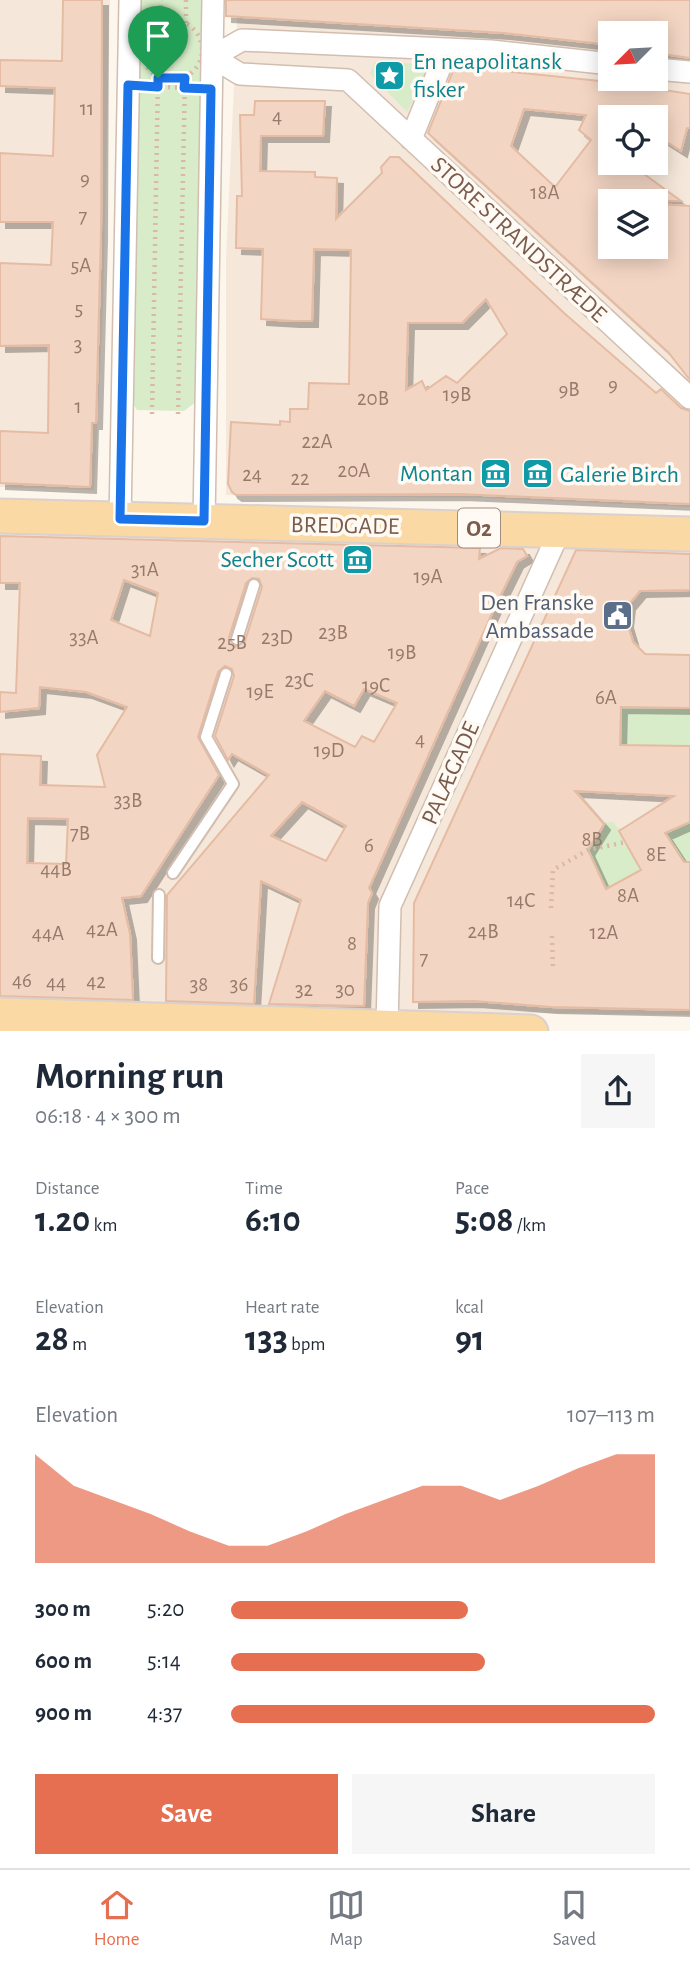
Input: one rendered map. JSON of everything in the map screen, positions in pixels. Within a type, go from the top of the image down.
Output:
[{"type":"main road","name":"BREDGADE","points":[[0,516],[204,521],[267,528],[560,530],[690,534]]},
{"type":"main road","points":[[0,1015],[104,1025],[157,1012],[192,1026],[531,1031]]},
{"type":"street","points":[[120,519],[130,0]]},
{"type":"street","points":[[204,521],[213,0]]},
{"type":"street","points":[[212,57],[242,40],[491,51],[598,63]]},
{"type":"street","points":[[212,57],[240,74],[348,80],[349,46]]},
{"type":"street","points":[[411,139],[447,50]]},
{"type":"street","points":[[668,70],[690,72]]},
{"type":"street","name":"STORE STRANDSTRÆDE","points":[[348,80],[690,398]]},
{"type":"street","name":"PALÆGADE","points":[[387,1027],[390,906],[560,530]]},
{"type":"lane","points":[[237,639],[254,585]]},
{"type":"lane","points":[[173,873],[233,783],[206,737],[226,674]]},
{"type":"lane","points":[[158,958],[159,895]]},
{"type":"path","points":[[160,21],[161,0]]},
{"type":"path","points":[[186,0],[186,23]]},
{"type":"path","points":[[178,414],[184,88],[185,78],[197,67],[202,51],[198,34],[186,23],[178,20],[160,21],[146,32],[141,49],[145,66],[158,78],[185,78]]},
{"type":"path","points":[[152,414],[158,78]]},
{"type":"path","points":[[128,85],[211,89]]},
{"type":"path","points":[[551,908],[552,870],[588,850],[626,842]]},
{"type":"path","points":[[552,936],[553,969]]},
{"type":"shaded area","points":[[0,0],[110,0],[103,311],[94,490],[0,487]]},
{"type":"shaded area","points":[[238,0],[690,0],[690,507],[485,498],[226,495],[226,258]]},
{"type":"shaded area","points":[[0,529],[690,546],[690,1015],[350,1011],[0,1002]]},
{"type":"green space","points":[[139,0],[205,0],[196,402],[184,411],[137,410],[132,402]]},
{"type":"green space","points":[[375,62],[431,64],[407,112],[370,74]]},
{"type":"green space","points":[[621,707],[690,708],[690,746],[620,745],[606,713],[621,713]]},
{"type":"green space","points":[[690,799],[690,862],[643,869],[606,889],[588,850],[604,829],[603,823],[614,822],[617,828],[624,828]]},
{"type":"building","points":[[63,0],[102,0],[101,234],[96,423],[92,423],[90,487],[0,483],[0,431],[48,433],[49,345],[0,346],[0,263],[51,265],[53,222],[0,222],[0,153],[53,156],[55,88],[0,86],[0,60],[62,61]]},
{"type":"building","points":[[226,0],[690,0],[690,58],[668,55],[668,21],[598,21],[598,44],[504,33],[226,16]]},
{"type":"building","points":[[455,66],[598,81],[598,91],[668,91],[690,94],[690,128],[687,128],[681,151],[668,143],[668,105],[598,105],[598,175],[645,175],[665,189],[598,189],[598,259],[668,259],[668,205],[690,206],[690,380],[668,352],[428,133]],"holes":[[[524,109],[586,115],[579,130],[591,140],[555,187],[511,146]]]},
{"type":"building","points":[[255,101],[325,101],[323,136],[261,136],[260,171],[315,172],[315,177],[337,178],[336,219],[382,173],[381,167],[390,157],[399,157],[564,313],[656,393],[661,389],[681,408],[690,411],[690,504],[459,494],[236,495],[232,492],[228,484],[231,422],[280,425],[280,421],[290,422],[290,409],[308,409],[309,383],[349,384],[351,250],[314,249],[312,321],[261,319],[263,249],[236,248],[237,196],[242,196],[240,115],[254,115]],"holes":[[[486,299],[507,334],[457,383],[446,376],[426,390],[422,381],[406,390],[408,323],[462,323]]]},
{"type":"building","points":[[668,192],[681,201],[668,201]]},
{"type":"building","points":[[0,536],[480,548],[479,559],[501,548],[523,549],[527,556],[517,562],[494,609],[369,888],[372,893],[368,903],[364,1006],[269,1004],[301,900],[261,881],[254,1004],[166,1001],[167,895],[269,775],[232,754],[228,760],[215,736],[234,676],[232,669],[225,666],[218,672],[198,737],[219,775],[141,896],[122,898],[130,934],[133,1000],[0,996],[0,754],[41,756],[40,785],[105,787],[97,755],[127,707],[86,692],[40,687],[39,708],[0,712],[0,692],[16,693],[20,583],[0,583]],"holes":[[[252,578],[259,579],[262,587],[245,641],[235,647],[229,637],[246,583]],[[124,580],[158,593],[150,636],[111,620]],[[364,689],[397,703],[374,742],[362,736],[355,747],[304,721],[325,691],[354,706]],[[302,802],[346,826],[326,861],[271,836]],[[28,818],[68,819],[66,864],[27,863]]]},
{"type":"building","points":[[576,550],[690,554],[690,590],[640,591],[629,604],[627,622],[633,642],[645,654],[690,655],[690,708],[621,707],[620,745],[690,746],[690,822],[665,833],[684,862],[690,862],[690,1010],[551,1007],[474,1001],[413,1002],[414,903]],"holes":[[[575,791],[674,796],[619,831],[641,870],[606,889],[588,850],[604,824]]]},
{"type":"place","name":"En neapolitansk fisker","points":[[390,75]]},
{"type":"place","name":"Montan","points":[[496,473]]},
{"type":"place","name":"Galerie Birch","points":[[537,474]]},
{"type":"place","name":"Secher Scott","points":[[357,559]]},
{"type":"place","name":"Den Franske Ambassade","points":[[617,616]]},
{"type":"route","points":[[158,78],[185,78],[184,88],[211,89],[204,521],[120,519],[128,85],[158,87],[158,78]]}]
